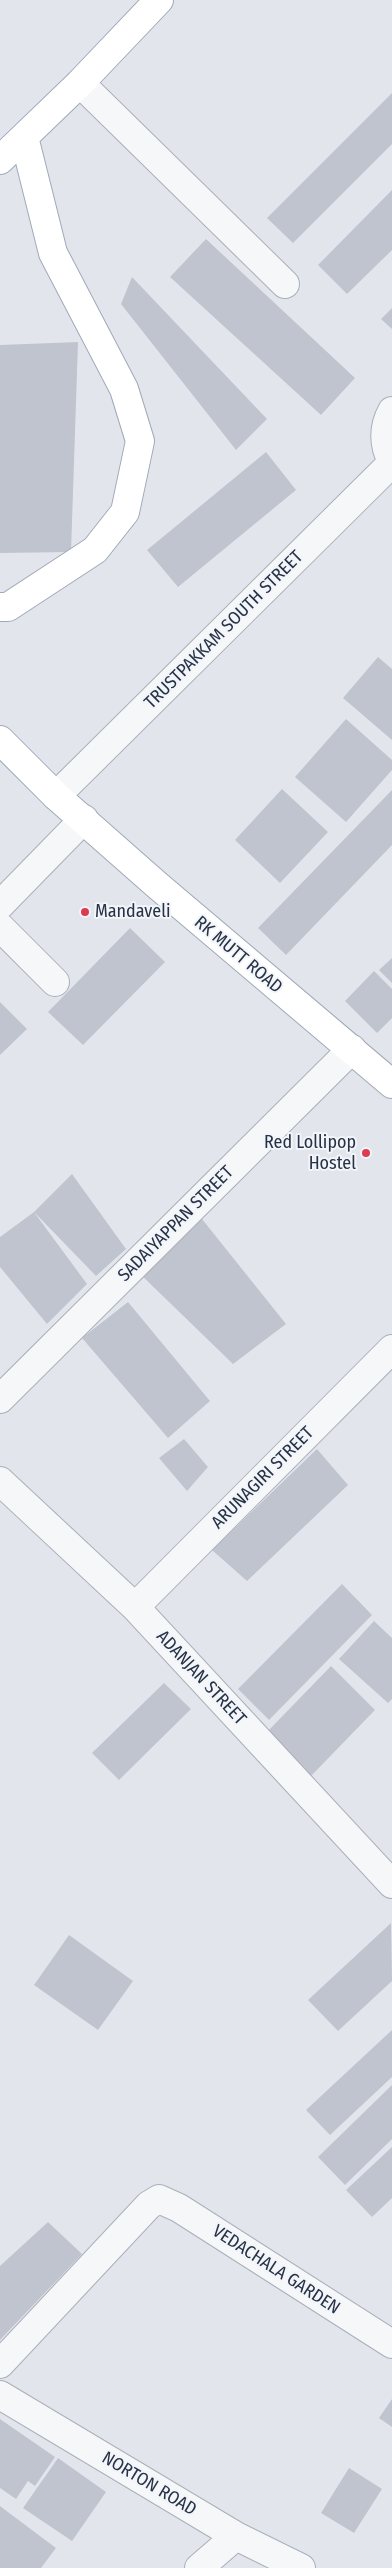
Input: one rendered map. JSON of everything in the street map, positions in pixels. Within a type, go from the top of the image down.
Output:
[{"type":"main road","points":[[0,160],[80,83],[159,0]]},
{"type":"main road","points":[[0,607],[8,606],[95,550],[125,512],[140,441],[124,389],[53,253],[24,137]]},
{"type":"main road","name":"RK MUTT ROAD","points":[[0,740],[56,796],[262,976],[392,1084]]},
{"type":"street","points":[[80,83],[285,284]]},
{"type":"street","name":"TRUSTPAKKAM SOUTH STREET","points":[[56,796],[392,462],[386,449],[386,422],[392,411]]},
{"type":"street","points":[[0,905],[84,820]]},
{"type":"street","points":[[0,927],[55,982]]},
{"type":"street","name":"SADAIYAPPAN STREET","points":[[0,1399],[352,1049]]},
{"type":"street","name":"ARUNAGIRI STREET","points":[[135,1607],[392,1349]]},
{"type":"street","name":"ADANJAN STREET","points":[[0,1481],[135,1607],[392,1884]]},
{"type":"street","name":"VEDACHALA GARDEN","points":[[0,2364],[149,2205],[159,2199],[179,2208],[392,2344]]},
{"type":"street","name":"NORTON ROAD","points":[[0,2395],[236,2536],[301,2568]]},
{"type":"street","points":[[199,2568],[236,2536]]},
{"type":"building","points":[[392,93],[392,144],[293,243],[267,218]]},
{"type":"building","points":[[392,190],[392,250],[347,294],[318,265]]},
{"type":"building","points":[[206,239],[355,378],[321,415],[170,277]]},
{"type":"building","points":[[132,277],[267,419],[236,450],[121,304]]},
{"type":"building","points":[[392,308],[392,329],[381,319]]},
{"type":"building","points":[[78,342],[71,552],[0,553],[0,345]]},
{"type":"building","points":[[266,452],[296,490],[178,587],[147,550]]},
{"type":"building","points":[[378,657],[392,669],[392,740],[343,698]]},
{"type":"building","points":[[346,719],[392,760],[392,770],[346,822],[295,777]]},
{"type":"building","points":[[282,789],[328,832],[280,883],[235,840]]},
{"type":"building","points":[[392,790],[392,845],[286,955],[258,928]]},
{"type":"building","points":[[130,928],[165,962],[83,1045],[48,1012]]},
{"type":"building","points":[[392,958],[392,983],[379,970]]},
{"type":"building","points":[[374,971],[392,989],[392,1018],[377,1033],[345,1001]]},
{"type":"building","points":[[0,1002],[27,1029],[0,1055]]},
{"type":"building","points":[[72,1174],[126,1249],[96,1276],[34,1212]]},
{"type":"building","points":[[34,1212],[87,1284],[47,1324],[0,1267],[0,1237]]},
{"type":"building","points":[[202,1219],[286,1324],[233,1364],[137,1271]]},
{"type":"building","points":[[128,1302],[210,1401],[168,1438],[82,1338]]},
{"type":"building","points":[[184,1439],[208,1467],[187,1491],[159,1458]]},
{"type":"building","points":[[317,1449],[348,1485],[247,1581],[212,1550]]},
{"type":"building","points":[[342,1584],[372,1615],[269,1720],[238,1689]]},
{"type":"building","points":[[374,1621],[392,1638],[392,1699],[388,1703],[339,1659]]},
{"type":"building","points":[[331,1666],[375,1710],[311,1776],[266,1733]]},
{"type":"building","points":[[164,1683],[191,1709],[119,1780],[92,1753]]},
{"type":"building","points":[[391,1923],[392,1981],[338,2031],[308,2000]]},
{"type":"building","points":[[69,1935],[133,1981],[98,2030],[34,1985]]},
{"type":"building","points":[[392,2030],[392,2077],[330,2135],[306,2110]]},
{"type":"building","points":[[392,2085],[392,2139],[345,2185],[318,2157]]},
{"type":"building","points":[[392,2147],[392,2198],[372,2217],[346,2190]]},
{"type":"building","points":[[48,2222],[82,2254],[0,2340],[0,2266]]},
{"type":"building","points":[[392,2399],[392,2427],[379,2418]]},
{"type":"building","points":[[0,2419],[55,2457],[35,2486],[28,2481],[16,2499],[0,2488]]},
{"type":"building","points":[[58,2458],[106,2492],[72,2541],[23,2508]]},
{"type":"building","points":[[349,2468],[382,2489],[354,2533],[321,2513]]},
{"type":"building","points":[[0,2506],[56,2548],[41,2568],[0,2568]]},
{"type":"place","name":"Mandaveli","points":[[85,912]]},
{"type":"place","name":"Red Lollipop Hostel","points":[[366,1153]]}]
